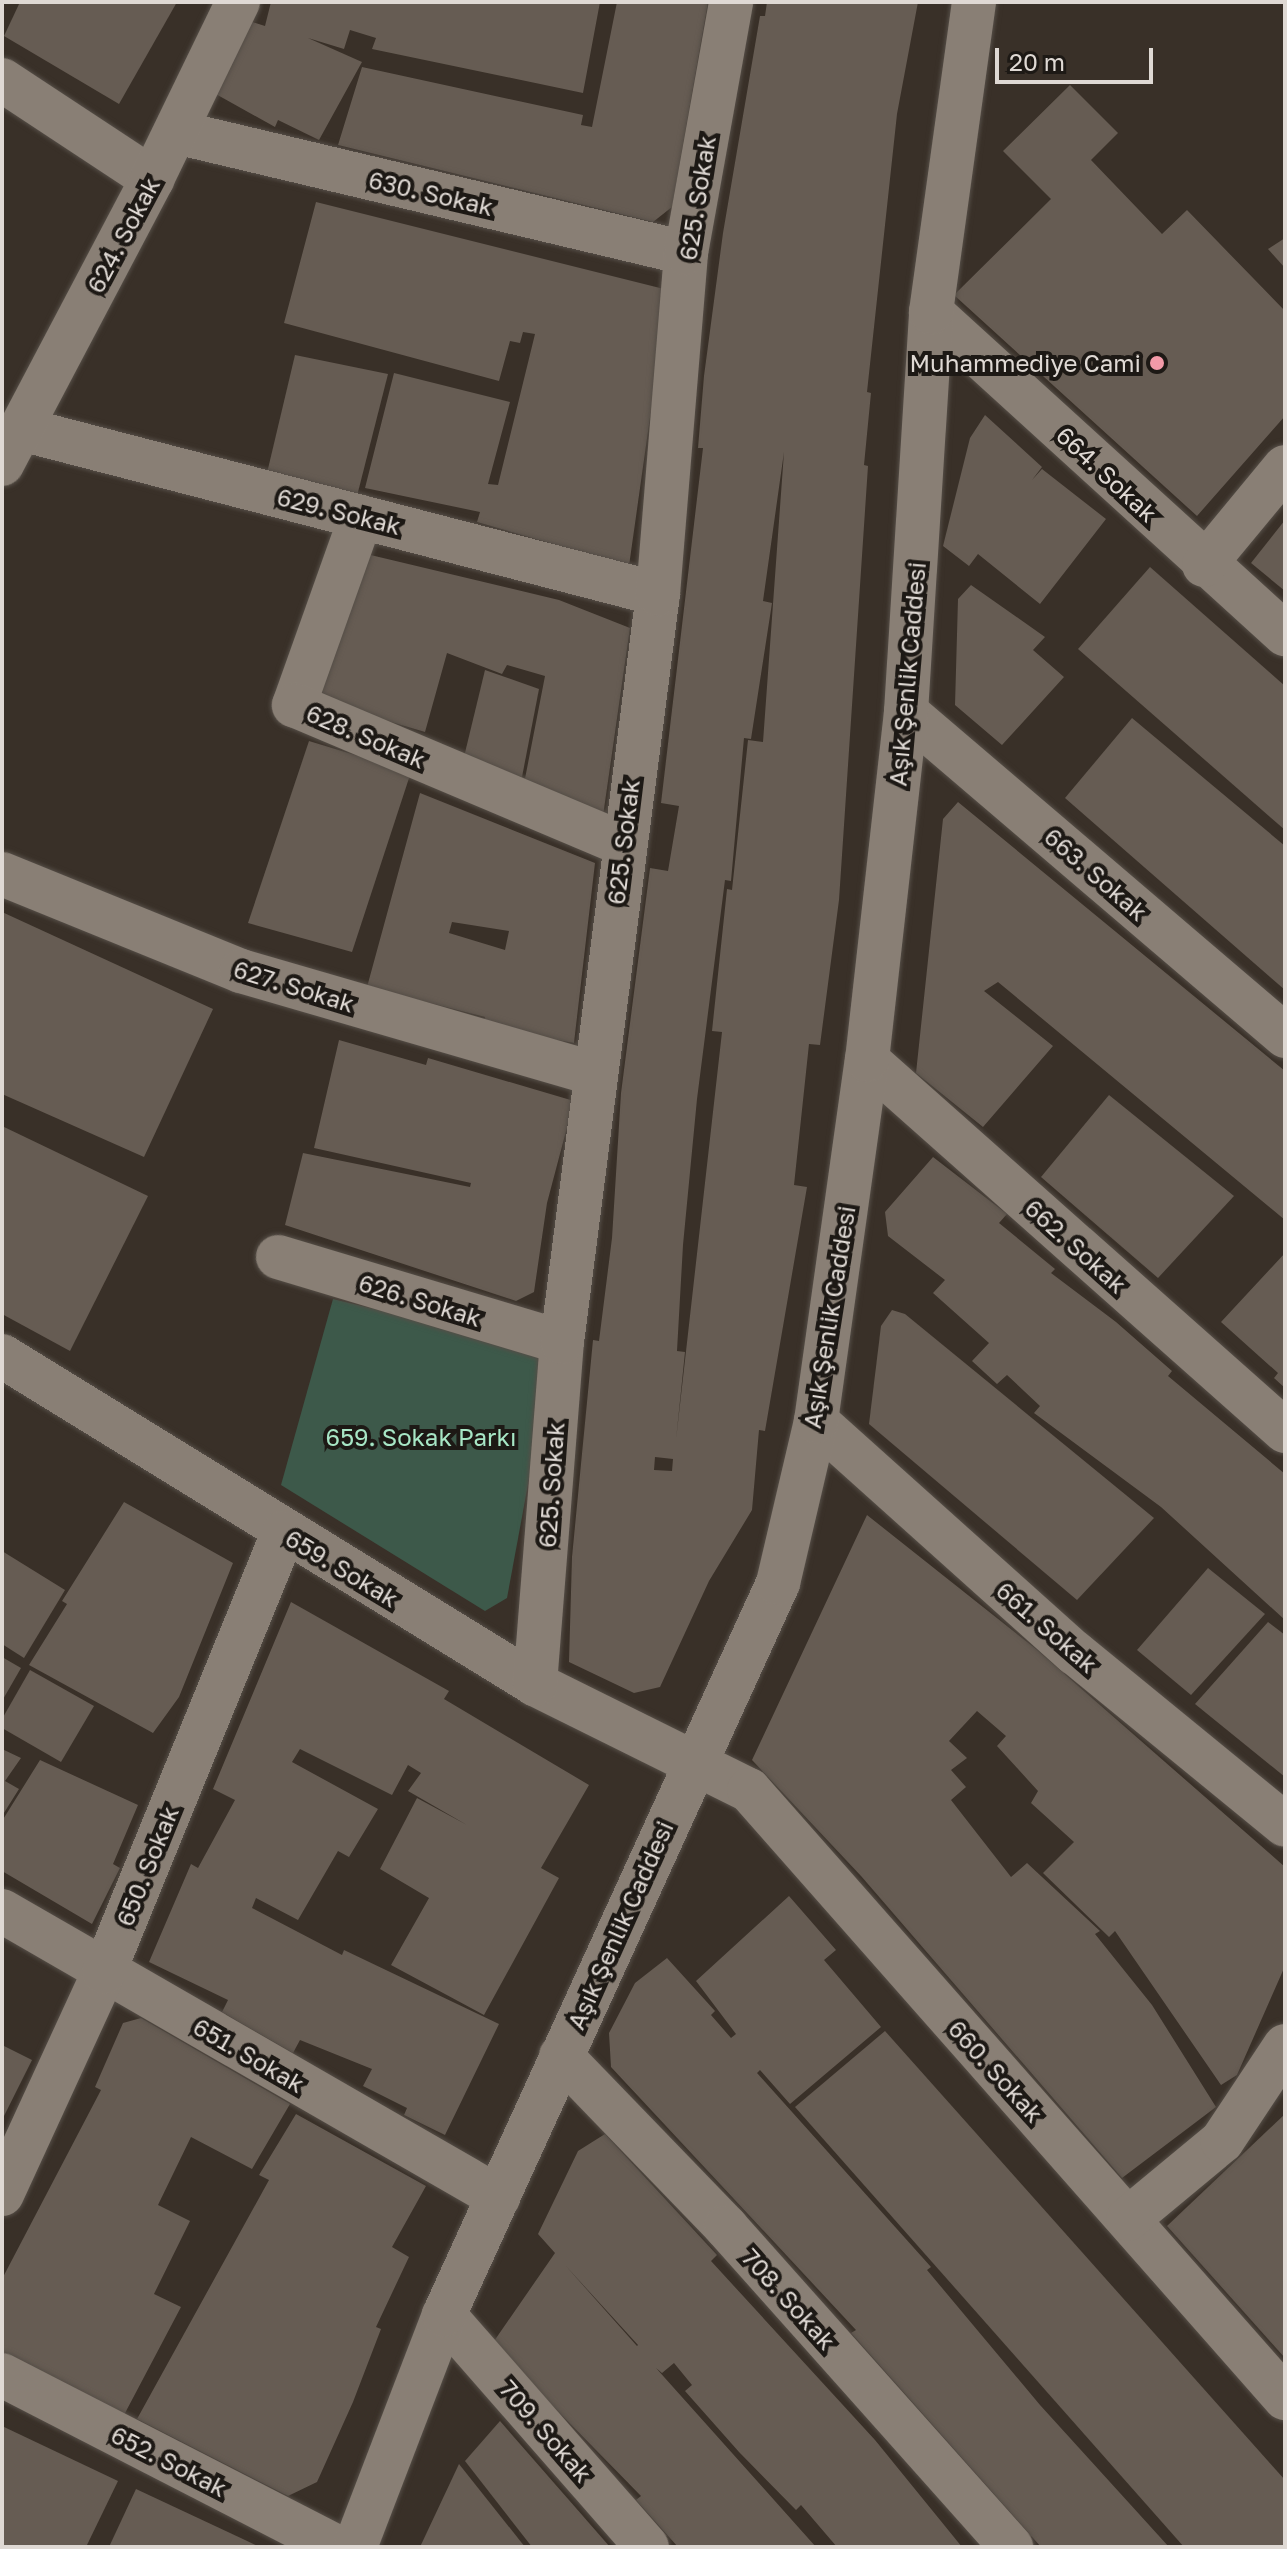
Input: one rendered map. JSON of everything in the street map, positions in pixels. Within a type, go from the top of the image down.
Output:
[{"type":"street","name":"624. Sokak","points":[[12,447],[176,132],[238,2]]},
{"type":"street","name":"625. Sokak","points":[[535,1684],[562,1342],[623,844],[658,594],[686,253],[731,2]]},
{"type":"street","name":"Aşık Şenlik Caddesi","points":[[355,2547],[444,2315],[694,1760],[778,1583],[816,1421],[867,1060],[906,712],[931,312],[974,2]]},
{"type":"street","points":[[2,80],[152,179]]},
{"type":"street","name":"630. Sokak","points":[[176,132],[686,253]]},
{"type":"street","name":"664. Sokak","points":[[931,312],[1204,565],[1285,634]]},
{"type":"street","name":"629. Sokak","points":[[12,447],[361,517],[658,594]]},
{"type":"street","points":[[1204,565],[1285,467]]},
{"type":"street","name":"628. Sokak","points":[[361,517],[294,705],[623,844]]},
{"type":"street","name":"663. Sokak","points":[[906,712],[1285,1036]]},
{"type":"street","name":"627. Sokak","points":[[2,874],[241,971],[595,1074]]},
{"type":"street","name":"662. Sokak","points":[[867,1060],[1285,1431]]},
{"type":"street","name":"626. Sokak","points":[[278,1257],[562,1342]]},
{"type":"street","name":"659. Sokak","points":[[2,1356],[283,1533],[535,1684],[694,1760]]},
{"type":"street","name":"661. Sokak","points":[[816,1421],[1075,1653],[1285,1825]]},
{"type":"street","name":"650. Sokak","points":[[2,2194],[104,1972],[283,1533]]},
{"type":"street","name":"660. Sokak","points":[[694,1760],[749,1790],[1285,2398]]},
{"type":"street","name":"651. Sokak","points":[[2,1911],[498,2197]]},
{"type":"street","points":[[1128,2219],[1222,2141],[1285,2046]]},
{"type":"street","name":"708. Sokak","points":[[561,2056],[726,2227],[1011,2547]]},
{"type":"street","name":"709. Sokak","points":[[444,2315],[647,2547]]},
{"type":"street","name":"652. Sokak","points":[[2,2375],[336,2547]]},
{"type":"green space","name":"659. Sokak Parkı","points":[[333,1299],[541,1349],[549,1371],[507,1598],[485,1611],[281,1485]]},
{"type":"building","points":[[20,2],[177,2],[119,104],[4,36]]},
{"type":"building","points":[[271,2],[600,2],[583,93],[372,49],[376,38],[350,30],[344,49],[308,38],[362,62],[319,140],[278,120],[275,127],[214,93],[252,22],[265,26]]},
{"type":"building","points":[[617,2],[708,2],[672,207],[653,222],[338,145],[362,67],[583,115],[581,125],[592,127]]},
{"type":"building","points":[[767,2],[918,2],[897,114],[867,392],[871,393],[864,465],[868,466],[839,900],[820,1045],[809,1044],[794,1185],[807,1187],[765,1431],[759,1430],[752,1510],[709,1581],[660,1687],[634,1693],[569,1662],[572,1557],[593,1340],[599,1341],[612,1238],[621,1093],[650,868],[668,871],[679,806],[661,803],[703,448],[698,448],[704,376],[723,233],[760,16],[765,16]],"holes":[[[784,452],[763,742],[748,740],[732,890],[727,889],[712,1031],[722,1032],[676,1440],[685,1352],[677,1351],[683,1245],[697,1099],[725,880],[731,881],[744,738],[751,739],[772,603],[763,601]],[[655,1457],[673,1459],[672,1471],[654,1470]]]},
{"type":"building","name":"Muhammediye Cami","points":[[1070,85],[1118,133],[1091,160],[1162,234],[1187,210],[1285,311],[1285,416],[1197,516],[954,295],[1051,199],[1003,151]]},
{"type":"building","points":[[316,202],[668,290],[629,566],[477,522],[480,512],[365,488],[394,373],[510,402],[488,484],[498,485],[535,334],[523,332],[520,343],[510,341],[499,381],[284,323]]},
{"type":"building","points":[[1285,238],[1285,268],[1268,249]]},
{"type":"building","points":[[295,355],[388,374],[357,496],[267,473]]},
{"type":"building","points":[[985,415],[1042,467],[1032,480],[1042,469],[1106,519],[1040,604],[978,554],[969,566],[943,546],[970,438]]},
{"type":"building","points":[[1285,520],[1285,591],[1251,563]]},
{"type":"building","points":[[358,552],[559,600],[630,628],[602,823],[522,794],[545,676],[507,665],[502,674],[447,653],[425,732],[310,698]]},
{"type":"building","points":[[1150,567],[1285,686],[1285,830],[1078,649]]},
{"type":"building","points":[[971,585],[1045,637],[1033,650],[1064,677],[1002,745],[955,705],[958,599]]},
{"type":"building","points":[[485,670],[539,689],[522,777],[463,761]]},
{"type":"building","points":[[1132,718],[1285,846],[1285,990],[1065,798]]},
{"type":"building","points":[[309,741],[411,772],[352,952],[248,923]]},
{"type":"building","points":[[420,793],[595,863],[574,1043],[483,1027],[485,1017],[367,987]],"holes":[[[452,922],[509,931],[505,950],[449,933]]]},
{"type":"building","points":[[958,802],[1285,1071],[1285,1220],[998,982],[984,991],[1053,1046],[983,1127],[916,1073],[943,819]]},
{"type":"building","points":[[2,912],[213,1009],[144,1157],[2,1094]]},
{"type":"building","points":[[339,1040],[426,1065],[428,1058],[574,1101],[547,1203],[534,1292],[516,1301],[285,1225],[303,1153],[470,1187],[471,1183],[314,1148]]},
{"type":"building","points":[[1109,1095],[1234,1196],[1158,1278],[1041,1177]]},
{"type":"building","points":[[2,1126],[148,1196],[70,1351],[2,1314]]},
{"type":"building","points":[[933,1157],[1007,1214],[999,1223],[1055,1269],[1051,1273],[1116,1322],[1172,1371],[1168,1376],[1285,1474],[1285,1620],[1161,1507],[1034,1413],[1040,1406],[1007,1375],[997,1384],[972,1361],[989,1343],[933,1293],[945,1280],[888,1236],[885,1212]]},
{"type":"building","points":[[1285,1253],[1285,1388],[1274,1378],[1278,1373],[1221,1322]]},
{"type":"building","points":[[892,1310],[905,1314],[1154,1518],[1077,1600],[869,1424],[881,1326]]},
{"type":"building","points":[[124,1502],[233,1563],[179,1697],[153,1733],[29,1665],[67,1604],[62,1601]]},
{"type":"building","points":[[867,1515],[1036,1649],[1285,1867],[1285,1966],[1237,2075],[1221,2085],[1115,1931],[1109,1937],[1043,1873],[1074,1842],[1031,1803],[1038,1791],[997,1746],[1006,1736],[977,1711],[949,1741],[967,1758],[951,1770],[966,1787],[951,1800],[1011,1877],[1027,1863],[1100,1931],[1095,1934],[1152,2005],[1216,2107],[1122,2178],[861,1876],[752,1760]]},
{"type":"building","points":[[2,1551],[65,1590],[24,1658],[2,1644]]},
{"type":"building","points":[[1208,1568],[1265,1614],[1191,1695],[1137,1650]]},
{"type":"building","points":[[291,1602],[449,1691],[444,1699],[589,1785],[541,1868],[559,1878],[484,2015],[391,1965],[429,1898],[380,1869],[417,1798],[467,1825],[408,1791],[421,1773],[408,1765],[392,1795],[300,1749],[292,1762],[378,1809],[349,1857],[338,1851],[298,1920],[256,1898],[252,1908],[342,1955],[344,1950],[499,2024],[445,2135],[404,2115],[407,2108],[363,2086],[372,2069],[300,2040],[293,2053],[222,2012],[228,2000],[149,1962],[191,1864],[198,1868],[235,1800],[213,1789]]},
{"type":"building","points":[[1268,1622],[1285,1635],[1285,1777],[1195,1704]]},
{"type":"building","points":[[2,1657],[21,1668],[2,1701]]},
{"type":"building","points":[[30,1670],[94,1706],[61,1762],[2,1728],[2,1719]]},
{"type":"building","points":[[2,1749],[21,1758],[5,1781],[19,1789],[2,1816]]},
{"type":"building","points":[[40,1760],[138,1805],[113,1864],[120,1868],[92,1924],[2,1871],[2,1821]]},
{"type":"building","points":[[789,1896],[836,1950],[824,1960],[881,2027],[790,2104],[760,2070],[757,2073],[931,2267],[927,2270],[1040,2405],[1169,2547],[1041,2547],[851,2333],[856,2330],[611,2067],[609,2033],[635,1983],[667,1958],[715,2011],[711,2015],[731,2038],[736,2034],[696,1981]]},
{"type":"building","points":[[141,2018],[290,2104],[252,2169],[191,2137],[158,2205],[190,2221],[154,2294],[181,2307],[124,2415],[2,2356],[2,2279],[101,2090],[95,2087],[123,2023]]},
{"type":"building","points":[[885,2031],[1285,2480],[1285,2547],[1184,2547],[795,2107]]},
{"type":"building","points":[[2,2045],[32,2060],[2,2120]]},
{"type":"building","points":[[296,2114],[426,2186],[392,2247],[409,2257],[376,2327],[381,2329],[353,2402],[317,2482],[288,2496],[137,2419],[269,2180],[259,2175]]},
{"type":"building","points":[[1285,2114],[1285,2358],[1167,2226]]},
{"type":"building","points":[[605,2134],[717,2255],[711,2261],[875,2440],[962,2547],[837,2547],[801,2505],[796,2510],[739,2452],[685,2391],[692,2385],[674,2363],[662,2373],[656,2368],[816,2547],[678,2547],[636,2500],[641,2496],[492,2344],[555,2253],[538,2234],[578,2151]],"holes":[[[565,2265],[638,2345],[637,2346]]]},
{"type":"building","points":[[500,2421],[610,2547],[532,2547],[465,2461]]},
{"type":"building","points":[[2,2426],[118,2481],[86,2547],[2,2547]]},
{"type":"building","points":[[459,2464],[525,2547],[420,2547]]},
{"type":"building","points":[[136,2489],[260,2547],[109,2547]]},
{"type":"place","name":"Muhammediye Cami","points":[[1157,363]]}]
